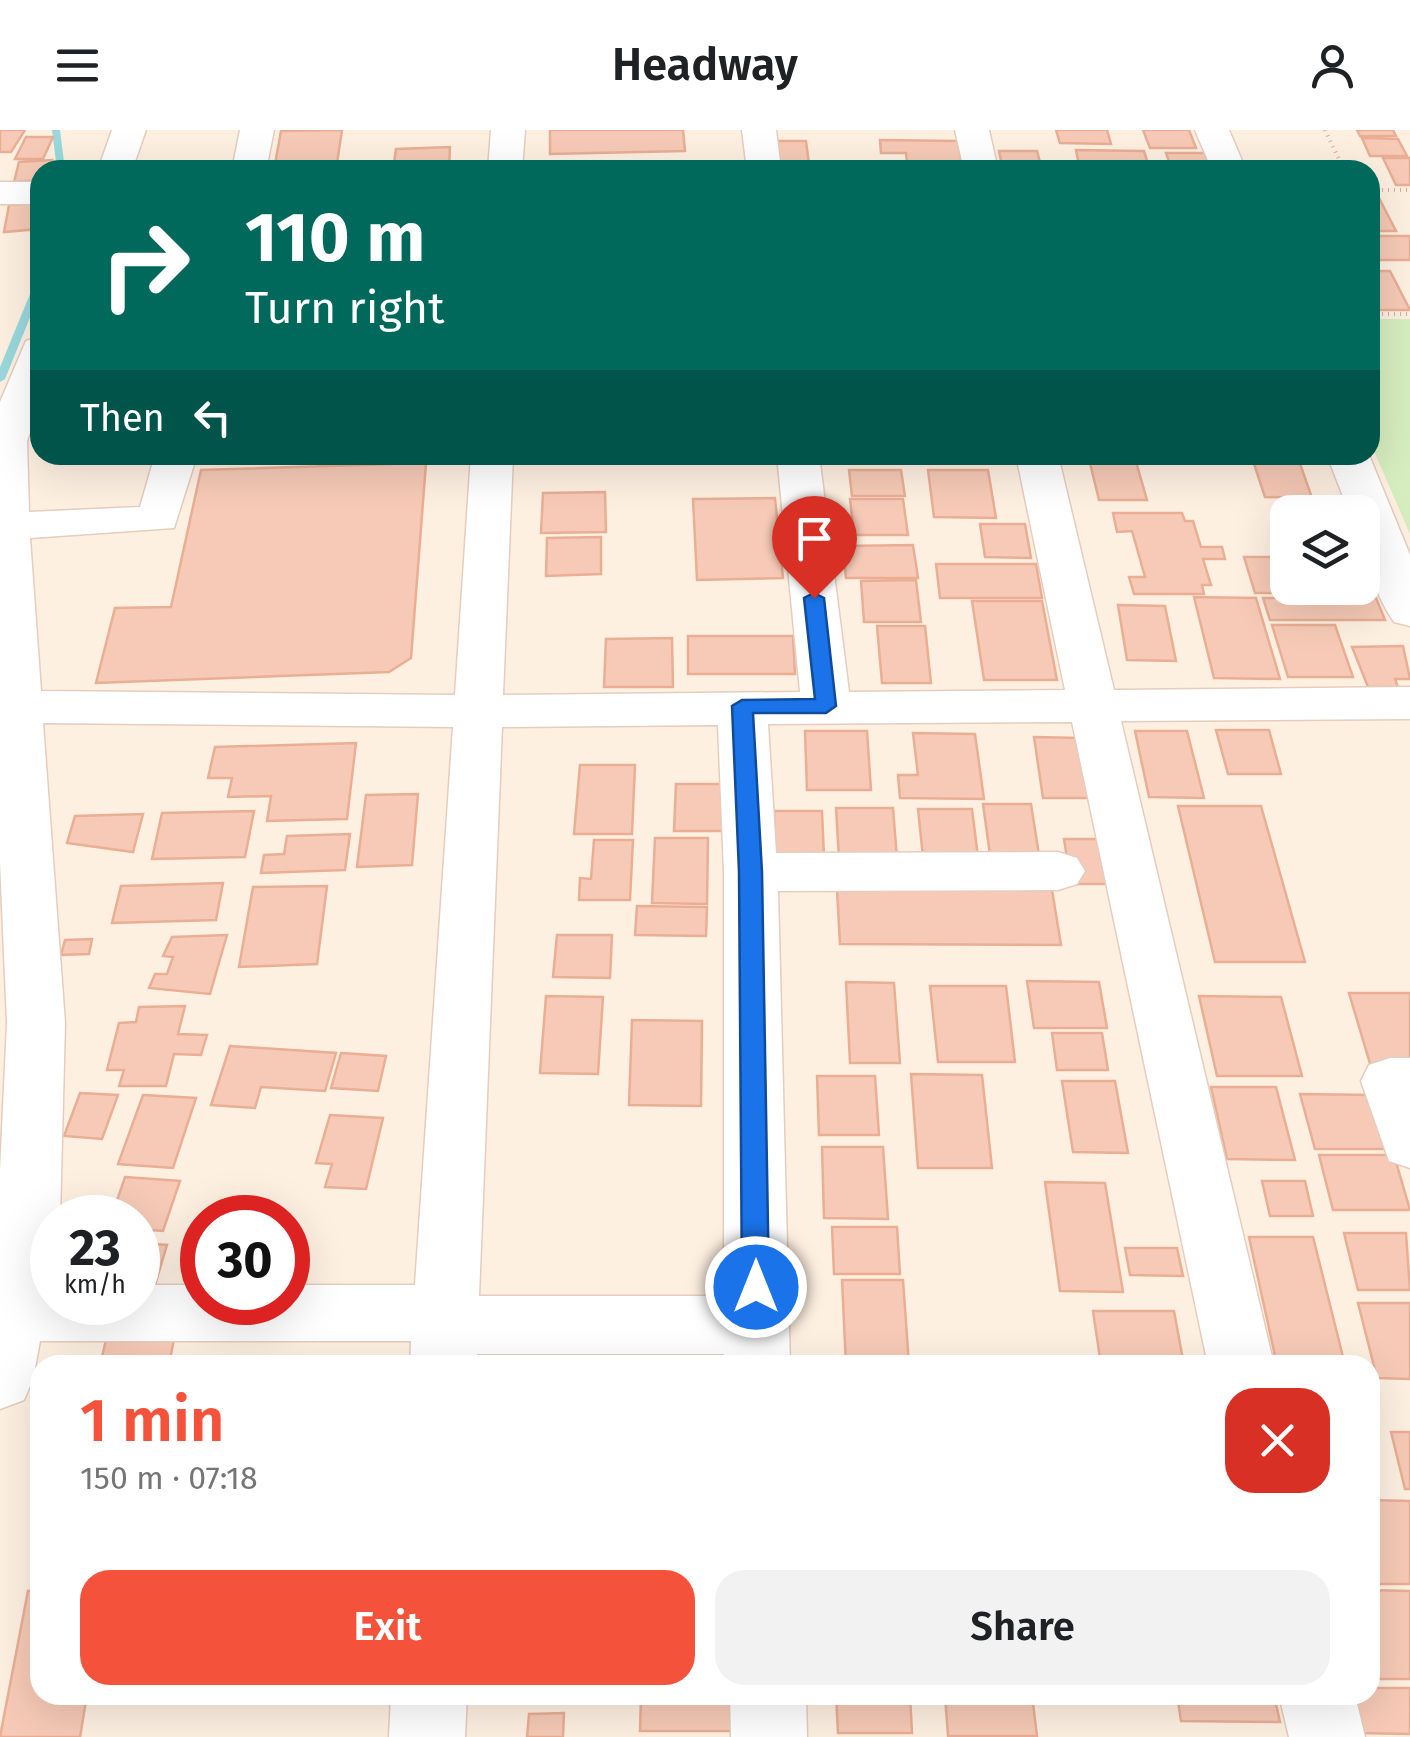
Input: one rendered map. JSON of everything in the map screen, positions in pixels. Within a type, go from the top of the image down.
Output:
[{"type":"street","points":[[118,160],[128,130]]},
{"type":"street","points":[[252,160],[257,130]]},
{"type":"street","points":[[506,160],[508,130]]},
{"type":"street","points":[[759,130],[763,160]]},
{"type":"street","points":[[972,130],[979,160]]},
{"type":"street","points":[[1212,130],[1225,160]]},
{"type":"street","points":[[0,194],[30,193]]},
{"type":"street","points":[[0,337],[30,337]]},
{"type":"street","points":[[0,1378],[28,1217],[18,1023],[19,708],[7,526],[6,441],[30,376]]},
{"type":"street","points":[[7,526],[158,519],[173,465]]},
{"type":"street","points":[[444,1334],[492,465]]},
{"type":"street","points":[[799,465],[826,706]]},
{"type":"street","points":[[1039,465],[1090,707],[1239,1355]]},
{"type":"street","points":[[1352,465],[1410,612]]},
{"type":"street","points":[[19,708],[480,710],[1410,703]]},
{"type":"street","points":[[14,1313],[757,1345],[750,872],[742,706]]},
{"type":"street","points":[[750,872],[1058,871]]},
{"type":"street","points":[[1410,1081],[1390,1081],[1410,1144]]},
{"type":"street","points":[[427,1737],[429,1705]]},
{"type":"street","points":[[768,1705],[770,1737]]},
{"type":"street","points":[[1319,1705],[1327,1737]]},
{"type":"path","points":[[1325,130],[1339,160]]},
{"type":"path","points":[[1380,190],[1410,190]]},
{"type":"path","points":[[1380,314],[1410,314]]},
{"type":"green space","points":[[1380,319],[1410,319],[1410,534],[1380,465]]},
{"type":"building","points":[[0,130],[25,130],[11,152],[0,152]]},
{"type":"building","points":[[342,130],[338,160],[276,160],[281,131]]},
{"type":"building","points":[[550,130],[683,130],[685,151],[550,154]]},
{"type":"building","points":[[1056,130],[1107,130],[1111,144],[1060,143]]},
{"type":"building","points":[[1143,130],[1189,130],[1196,148],[1150,148]]},
{"type":"building","points":[[1357,130],[1393,130],[1396,136],[1360,136]]},
{"type":"building","points":[[26,137],[53,137],[43,159],[15,159]]},
{"type":"building","points":[[1362,138],[1398,139],[1407,156],[1370,156]]},
{"type":"building","points":[[880,140],[958,141],[961,160],[907,160],[906,153],[881,153]]},
{"type":"building","points":[[773,141],[806,141],[808,160],[775,160]]},
{"type":"building","points":[[450,147],[449,160],[394,160],[396,149]]},
{"type":"building","points":[[1076,150],[1144,151],[1147,160],[1078,160]]},
{"type":"building","points":[[999,151],[1037,151],[1039,160],[1001,160]]},
{"type":"building","points":[[1166,153],[1205,153],[1207,160],[1168,160]]},
{"type":"building","points":[[1383,158],[1410,158],[1410,185],[1396,185]]},
{"type":"building","points":[[30,161],[30,181],[14,182],[19,162]]},
{"type":"building","points":[[1380,200],[1396,231],[1380,231]]},
{"type":"building","points":[[30,204],[30,230],[4,232],[9,205]]},
{"type":"building","points":[[1380,236],[1410,236],[1410,260],[1380,260]]},
{"type":"building","points":[[1380,271],[1390,271],[1410,310],[1380,310]]},
{"type":"building","points":[[426,465],[411,658],[389,672],[96,683],[115,608],[171,607],[201,470]]},
{"type":"building","points":[[1090,465],[1137,465],[1147,500],[1099,500]]},
{"type":"building","points":[[1254,465],[1300,465],[1311,495],[1265,497]]},
{"type":"building","points":[[849,470],[901,470],[905,496],[852,496]]},
{"type":"building","points":[[928,470],[988,470],[996,518],[934,517]]},
{"type":"building","points":[[605,492],[606,532],[541,533],[543,493]]},
{"type":"building","points":[[775,498],[783,578],[697,580],[693,499]]},
{"type":"building","points":[[850,499],[903,499],[908,535],[854,535]]},
{"type":"building","points":[[1113,513],[1182,513],[1185,521],[1193,521],[1201,547],[1222,547],[1225,559],[1203,559],[1211,585],[1202,585],[1204,594],[1134,594],[1129,577],[1145,577],[1132,531],[1117,532]]},
{"type":"building","points":[[980,524],[1025,524],[1031,558],[985,557]]},
{"type":"building","points":[[601,537],[601,574],[546,576],[547,538]]},
{"type":"building","points":[[913,545],[918,578],[846,578],[843,546]]},
{"type":"building","points":[[1244,557],[1270,557],[1270,593],[1255,593]]},
{"type":"building","points":[[936,564],[1036,564],[1042,598],[940,598]]},
{"type":"building","points":[[916,580],[921,622],[864,622],[861,581]]},
{"type":"building","points":[[1194,597],[1256,598],[1280,679],[1214,678]]},
{"type":"building","points":[[1263,598],[1270,598],[1270,605],[1379,605],[1385,620],[1270,620]]},
{"type":"building","points":[[972,601],[1042,601],[1057,680],[984,680]]},
{"type":"building","points":[[1118,605],[1165,606],[1176,661],[1127,660]]},
{"type":"building","points":[[1272,625],[1335,625],[1353,677],[1288,677]]},
{"type":"building","points":[[877,626],[925,626],[931,683],[882,683]]},
{"type":"building","points":[[688,636],[793,636],[795,674],[688,674]]},
{"type":"building","points":[[672,638],[673,687],[604,687],[606,639]]},
{"type":"building","points":[[1403,646],[1410,679],[1395,679],[1398,687],[1368,687],[1352,647]]},
{"type":"building","points":[[1216,730],[1269,730],[1281,774],[1228,774]]},
{"type":"building","points":[[805,731],[867,731],[871,790],[807,790]]},
{"type":"building","points":[[1135,731],[1187,731],[1204,798],[1149,797]]},
{"type":"building","points":[[913,733],[975,734],[984,799],[900,798],[898,775],[918,775]]},
{"type":"building","points":[[1034,737],[1082,738],[1093,798],[1043,798]]},
{"type":"building","points":[[356,743],[347,819],[267,821],[271,796],[228,797],[232,778],[208,778],[215,747]]},
{"type":"building","points":[[580,765],[635,765],[632,834],[574,834]]},
{"type":"building","points":[[676,784],[729,784],[730,831],[674,831]]},
{"type":"building","points":[[418,794],[412,865],[357,867],[366,795]]},
{"type":"building","points":[[983,804],[1031,804],[1039,855],[990,855]]},
{"type":"building","points":[[1178,806],[1261,806],[1305,962],[1215,962]]},
{"type":"building","points":[[836,808],[893,808],[897,858],[839,858]]},
{"type":"building","points":[[918,809],[972,809],[978,857],[923,857]]},
{"type":"building","points":[[254,811],[245,857],[152,859],[162,813]]},
{"type":"building","points":[[774,811],[822,811],[824,857],[775,857]]},
{"type":"building","points":[[143,814],[133,852],[67,843],[75,816]]},
{"type":"building","points":[[350,834],[345,870],[261,873],[264,855],[284,854],[287,836]]},
{"type":"building","points":[[655,838],[708,838],[707,904],[652,903]]},
{"type":"building","points":[[1064,839],[1099,839],[1108,884],[1071,884]]},
{"type":"building","points":[[594,840],[633,840],[630,900],[579,900],[580,878],[591,879]]},
{"type":"building","points":[[223,883],[216,920],[112,923],[121,886]]},
{"type":"building","points":[[327,886],[317,964],[239,967],[253,887]]},
{"type":"building","points":[[837,889],[1052,890],[1061,945],[840,944]]},
{"type":"building","points":[[637,906],[707,907],[706,936],[635,935]]},
{"type":"building","points":[[227,935],[210,994],[149,988],[155,974],[167,974],[173,957],[163,956],[172,937]]},
{"type":"building","points":[[557,935],[612,935],[610,978],[553,977]]},
{"type":"building","points":[[92,939],[89,954],[61,955],[65,940]]},
{"type":"building","points":[[1027,981],[1099,982],[1107,1028],[1034,1028]]},
{"type":"building","points":[[846,982],[894,983],[900,1063],[850,1063]]},
{"type":"building","points":[[930,986],[1006,986],[1015,1062],[938,1062]]},
{"type":"building","points":[[1349,993],[1410,993],[1410,1067],[1371,1067]]},
{"type":"building","points":[[546,996],[603,997],[598,1074],[540,1073]]},
{"type":"building","points":[[1199,996],[1281,997],[1302,1076],[1217,1076]]},
{"type":"building","points":[[185,1006],[178,1034],[207,1035],[201,1055],[174,1054],[166,1086],[119,1086],[124,1070],[107,1070],[119,1023],[136,1022],[139,1007]]},
{"type":"building","points":[[632,1020],[702,1021],[701,1106],[629,1105]]},
{"type":"building","points":[[1052,1033],[1102,1033],[1108,1070],[1057,1070]]},
{"type":"building","points":[[230,1046],[336,1053],[325,1091],[261,1087],[255,1108],[211,1105]]},
{"type":"building","points":[[341,1053],[386,1056],[378,1091],[331,1088]]},
{"type":"building","points":[[911,1074],[982,1075],[992,1168],[918,1168]]},
{"type":"building","points":[[817,1076],[875,1076],[879,1135],[819,1135]]},
{"type":"building","points":[[1062,1081],[1115,1081],[1128,1153],[1073,1152]]},
{"type":"building","points":[[1211,1087],[1276,1087],[1295,1160],[1227,1159]]},
{"type":"building","points":[[80,1093],[118,1095],[102,1139],[64,1136]]},
{"type":"building","points":[[1300,1094],[1372,1095],[1388,1149],[1315,1149]]},
{"type":"building","points":[[143,1095],[196,1098],[173,1168],[118,1164]]},
{"type":"building","points":[[330,1115],[383,1118],[366,1189],[325,1187],[332,1164],[316,1163]]},
{"type":"building","points":[[822,1147],[883,1147],[888,1219],[824,1218]]},
{"type":"building","points":[[1319,1155],[1394,1155],[1410,1210],[1333,1210]]},
{"type":"building","points":[[125,1177],[180,1181],[163,1231],[160,1195],[119,1195]]},
{"type":"building","points":[[1262,1181],[1305,1181],[1313,1216],[1270,1216]]},
{"type":"building","points":[[1045,1182],[1105,1183],[1123,1292],[1060,1291]]},
{"type":"building","points":[[832,1227],[897,1227],[900,1274],[834,1274]]},
{"type":"building","points":[[1344,1233],[1406,1233],[1410,1290],[1358,1290]]},
{"type":"building","points":[[1249,1237],[1313,1237],[1342,1355],[1275,1355]]},
{"type":"building","points":[[160,1245],[167,1245],[160,1268]]},
{"type":"building","points":[[1125,1248],[1177,1248],[1183,1276],[1130,1275]]},
{"type":"building","points":[[842,1280],[903,1280],[908,1355],[846,1355]]},
{"type":"building","points":[[1358,1303],[1410,1303],[1410,1379],[1380,1378],[1380,1355],[1371,1355]]},
{"type":"building","points":[[1093,1311],[1174,1311],[1182,1355],[1100,1355]]},
{"type":"building","points":[[174,1339],[171,1355],[102,1355],[106,1340]]},
{"type":"building","points":[[1391,1432],[1410,1432],[1410,1489],[1405,1489]]},
{"type":"building","points":[[1380,1500],[1410,1501],[1410,1584],[1380,1584]]},
{"type":"building","points":[[1380,1590],[1410,1591],[1410,1679],[1380,1679]]},
{"type":"building","points":[[28,1591],[30,1705],[85,1705],[80,1737],[0,1737]]},
{"type":"building","points":[[1380,1688],[1410,1688],[1410,1734],[1356,1733],[1350,1705],[1380,1705]]},
{"type":"building","points":[[641,1705],[734,1705],[734,1731],[640,1731]]},
{"type":"building","points":[[837,1705],[911,1705],[912,1733],[838,1733]]},
{"type":"building","points":[[946,1705],[1033,1705],[1037,1736],[948,1736]]},
{"type":"building","points":[[1179,1705],[1276,1705],[1280,1722],[1181,1721]]},
{"type":"building","points":[[564,1713],[563,1737],[527,1737],[529,1714]]},
{"type":"waterway","points":[[56,130],[60,160]]},
{"type":"waterway","points":[[0,379],[30,306]]},
{"type":"route","points":[[756,1287],[750,872],[742,706],[826,706],[814,598]]}]
